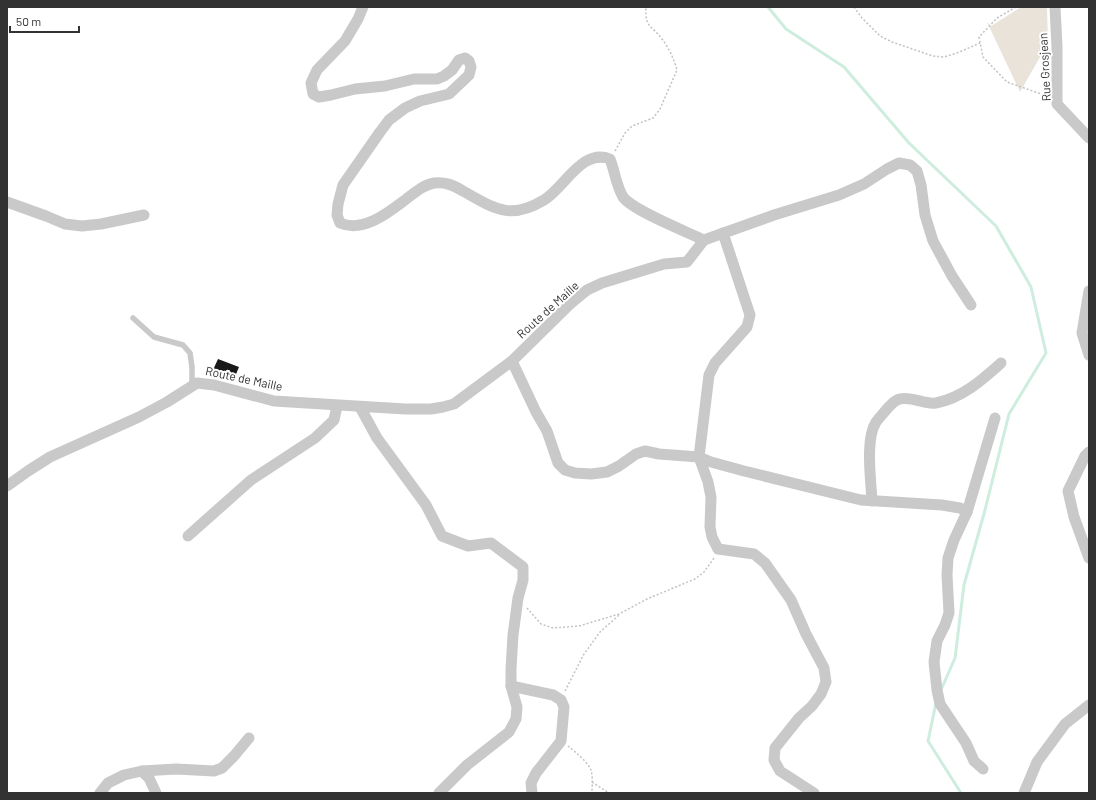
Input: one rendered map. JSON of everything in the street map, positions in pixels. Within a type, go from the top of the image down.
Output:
[{"type":"street","points":[[363,7],[345,41],[317,70],[311,83],[313,94],[319,97],[331,96],[355,89],[386,86],[414,79],[437,79],[452,70],[459,60],[465,58],[471,67],[469,75],[449,94],[420,101],[405,108],[389,120],[343,185],[337,215],[340,223],[347,226],[356,226],[374,220],[393,210],[419,189],[430,184],[440,183],[450,184],[502,211],[516,211],[544,200],[585,161],[594,157],[603,156],[610,159],[618,188],[624,199],[633,206],[658,219],[704,240],[774,215],[839,195],[864,184],[899,163],[910,165],[917,171],[921,185],[925,215],[933,241],[952,276],[971,305]]},
{"type":"street","name":"Rue Grosjean","points":[[1055,7],[1058,104],[1089,138]]},
{"type":"street","points":[[7,202],[65,224],[82,226],[101,224],[144,215]]},
{"type":"street","points":[[723,233],[750,315],[747,327],[715,363],[710,375],[699,457],[708,482],[711,497],[710,527],[712,537],[718,549],[754,554],[765,563],[792,600],[806,634],[824,668],[826,682],[822,694],[799,718],[775,748],[774,760],[780,771],[814,793]]},
{"type":"street","name":"Route de Maille","points":[[7,486],[28,470],[50,457],[139,417],[197,383],[214,385],[274,401],[405,409],[431,409],[454,404],[512,361],[570,304],[587,290],[602,283],[664,264],[687,262],[704,240]]},
{"type":"street","points":[[1089,291],[1082,333],[1089,355]]},
{"type":"street","points":[[512,361],[536,412],[547,430],[558,463],[565,470],[575,474],[607,472],[619,466],[636,454],[645,451],[659,454],[699,457],[711,462],[744,471],[861,500],[942,505],[960,508],[967,512]]},
{"type":"street","points":[[872,501],[870,454],[871,436],[875,423],[891,404],[899,399],[934,403],[943,401],[973,387],[1001,363]]},
{"type":"street","points":[[188,536],[251,480],[315,438],[334,420],[338,406]]},
{"type":"street","points":[[360,407],[377,438],[426,505],[442,536],[468,546],[491,543],[523,567],[523,580],[518,598],[511,669],[511,686],[517,707],[516,719],[509,732],[467,765],[438,793]]},
{"type":"street","points":[[983,769],[974,761],[966,743],[940,704],[934,662],[938,641],[949,613],[947,575],[948,558],[954,540],[967,512],[995,418]]},
{"type":"street","points":[[1089,452],[1068,491],[1074,517],[1089,558]]},
{"type":"street","points":[[511,686],[553,695],[561,700],[564,707],[561,741],[536,773],[532,783],[532,793]]},
{"type":"street","points":[[1024,793],[1037,762],[1065,724],[1089,705]]},
{"type":"street","points":[[100,793],[108,783],[124,775],[176,769],[214,770],[222,768],[249,738]]},
{"type":"street","points":[[142,772],[149,778],[156,793]]},
{"type":"lane","points":[[134,318],[154,337],[183,345],[190,353],[192,386]]},
{"type":"path","points":[[610,159],[625,133],[632,126],[653,118],[660,109],[677,70],[673,57],[662,38],[649,26],[646,18],[646,7]]},
{"type":"path","points":[[854,7],[862,18],[880,36],[892,42],[933,56],[944,57],[980,43]]},
{"type":"path","points":[[1016,7],[997,18],[979,37],[983,57],[1007,82],[1057,100]]},
{"type":"path","points":[[518,598],[541,624],[553,628],[580,626],[619,614],[647,599],[695,578],[704,572],[718,549]]},
{"type":"path","points":[[561,700],[584,654],[600,632],[619,614]]},
{"type":"path","points":[[561,741],[578,754],[590,769],[592,793]]},
{"type":"path","points":[[592,782],[609,793]]},
{"type":"shaded area","points":[[1021,7],[1047,7],[1048,43],[1020,92],[987,22],[991,26]]},
{"type":"building","points":[[218,359],[239,367],[234,379],[213,370]]},
{"type":"waterway","points":[[768,7],[786,29],[844,67],[909,143],[996,226],[1031,287],[1046,353],[1009,414],[985,510],[964,585],[955,658],[941,690]]},
{"type":"waterway","points":[[936,703],[928,741],[961,793]]}]
